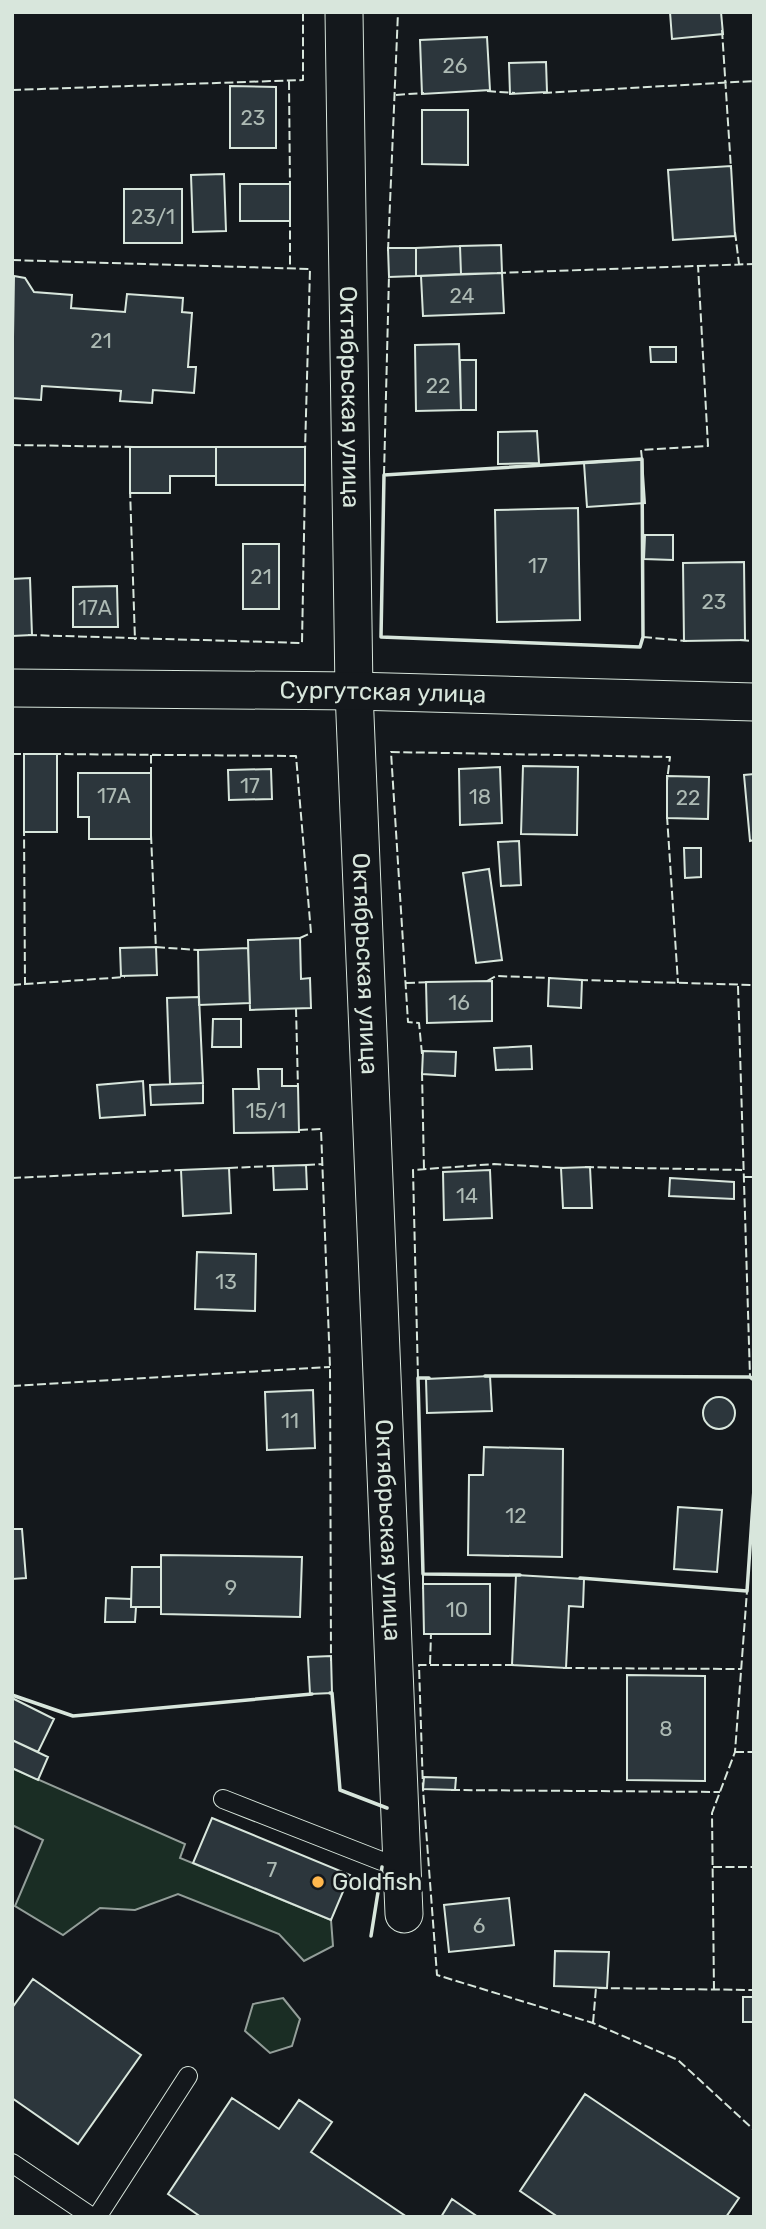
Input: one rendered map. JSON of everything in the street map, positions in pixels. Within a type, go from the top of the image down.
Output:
[{"type":"street","name":"Октябрьская улица","points":[[344,12],[354,691],[404,1914]]},
{"type":"street","name":"Сургутская улица","points":[[12,688],[354,691],[754,702]]},
{"type":"lane","points":[[223,1799],[402,1870]]},
{"type":"lane","points":[[12,2163],[95,2217],[188,2076]]},
{"type":"green space","points":[[12,1768],[185,1844],[180,1858],[331,1920],[333,1946],[304,1961],[279,1934],[178,1894],[135,1910],[100,1908],[63,1935],[15,1906],[43,1840],[12,1825]]},
{"type":"green space","points":[[283,1998],[300,2019],[292,2046],[270,2053],[245,2031],[253,2004]]},
{"type":"building","points":[[670,12],[721,12],[723,34],[672,39]]},
{"type":"building","points":[[487,37],[490,90],[422,94],[420,40]]},
{"type":"building","points":[[546,62],[547,92],[510,94],[509,63]]},
{"type":"building","points":[[230,86],[276,87],[276,148],[230,148]]},
{"type":"building","points":[[422,110],[468,110],[468,165],[422,164]]},
{"type":"building","points":[[731,166],[735,236],[673,240],[668,170]]},
{"type":"building","points":[[224,174],[226,231],[193,232],[191,175]]},
{"type":"building","points":[[240,184],[290,184],[290,221],[240,221]]},
{"type":"building","points":[[124,189],[182,189],[182,243],[124,243]]},
{"type":"building","points":[[501,245],[502,273],[461,274],[460,246]]},
{"type":"building","points":[[460,246],[461,274],[416,276],[416,248]]},
{"type":"building","points":[[388,248],[416,248],[416,276],[389,277]]},
{"type":"building","points":[[502,273],[504,313],[423,316],[421,276]]},
{"type":"building","points":[[14,276],[25,278],[34,292],[72,295],[71,308],[125,312],[127,294],[183,298],[182,312],[192,313],[188,367],[196,367],[194,393],[153,390],[152,403],[120,401],[121,391],[42,386],[41,400],[12,398]]},
{"type":"building","points":[[459,344],[461,410],[416,411],[415,345]]},
{"type":"building","points":[[650,347],[676,347],[676,362],[651,362]]},
{"type":"building","points":[[460,360],[476,360],[476,410],[461,410]]},
{"type":"building","points":[[537,431],[539,463],[498,464],[498,432]]},
{"type":"building","points":[[130,447],[216,447],[216,476],[170,476],[170,493],[130,493]]},
{"type":"building","points":[[216,447],[305,447],[305,485],[216,485]]},
{"type":"building","points":[[642,459],[645,503],[587,507],[584,463]]},
{"type":"building","points":[[578,508],[580,620],[497,622],[495,510]]},
{"type":"building","points":[[645,535],[673,535],[673,560],[644,559]]},
{"type":"building","points":[[243,544],[279,544],[279,609],[243,609]]},
{"type":"building","points":[[744,562],[745,640],[684,641],[683,563]]},
{"type":"building","points":[[30,578],[32,635],[12,636],[12,579]]},
{"type":"building","points":[[117,586],[118,627],[73,627],[73,587]]},
{"type":"building","points":[[24,754],[57,754],[57,832],[24,832]]},
{"type":"building","points":[[523,766],[578,767],[577,835],[521,834]]},
{"type":"building","points":[[500,767],[502,823],[460,825],[459,769]]},
{"type":"building","points":[[271,769],[272,799],[229,800],[228,770]]},
{"type":"building","points":[[78,773],[151,773],[151,839],[89,839],[89,817],[78,817]]},
{"type":"building","points":[[754,774],[754,840],[750,841],[744,775]]},
{"type":"building","points":[[667,776],[709,777],[708,819],[667,818]]},
{"type":"building","points":[[519,841],[521,885],[501,886],[498,842]]},
{"type":"building","points":[[684,848],[701,848],[701,877],[685,878]]},
{"type":"building","points":[[489,869],[502,960],[476,963],[463,873]]},
{"type":"building","points":[[300,938],[301,979],[310,978],[311,1008],[250,1010],[248,940]]},
{"type":"building","points":[[156,947],[157,975],[121,976],[120,948]]},
{"type":"building","points":[[248,948],[250,1003],[199,1005],[198,950]]},
{"type":"building","points":[[549,978],[582,980],[581,1008],[548,1006]]},
{"type":"building","points":[[492,981],[492,1021],[427,1023],[426,982]]},
{"type":"building","points":[[199,997],[203,1083],[170,1084],[167,998]]},
{"type":"building","points":[[213,1019],[241,1019],[241,1047],[212,1047]]},
{"type":"building","points":[[531,1046],[532,1069],[496,1070],[494,1048]]},
{"type":"building","points":[[423,1051],[456,1052],[455,1076],[422,1074]]},
{"type":"building","points":[[258,1069],[282,1069],[282,1086],[298,1086],[299,1132],[234,1133],[233,1089],[259,1089]]},
{"type":"building","points":[[143,1081],[145,1115],[100,1118],[97,1085]]},
{"type":"building","points":[[203,1083],[203,1103],[151,1105],[150,1085]]},
{"type":"building","points":[[306,1165],[307,1189],[274,1190],[273,1166]]},
{"type":"building","points":[[590,1167],[592,1208],[563,1208],[561,1168]]},
{"type":"building","points":[[229,1168],[231,1213],[183,1216],[181,1170]]},
{"type":"building","points":[[490,1170],[492,1218],[444,1220],[443,1172]]},
{"type":"building","points":[[670,1178],[734,1182],[734,1199],[669,1196]]},
{"type":"building","points":[[197,1252],[256,1254],[255,1311],[195,1309]]},
{"type":"building","points":[[490,1376],[492,1411],[427,1413],[426,1379]]},
{"type":"building","points":[[313,1390],[315,1448],[267,1450],[265,1392]]},
{"type":"building","points":[[719,1397],[731,1401],[735,1413],[731,1425],[719,1429],[707,1425],[703,1413],[707,1401]]},
{"type":"building","points":[[484,1447],[563,1449],[562,1557],[468,1555],[469,1475],[483,1475]]},
{"type":"building","points":[[678,1507],[722,1510],[717,1572],[674,1569]]},
{"type":"building","points":[[12,1529],[22,1529],[26,1578],[12,1579]]},
{"type":"building","points":[[161,1555],[302,1557],[300,1617],[161,1614]]},
{"type":"building","points":[[132,1567],[161,1567],[161,1607],[131,1607]]},
{"type":"building","points":[[516,1575],[584,1579],[583,1607],[569,1606],[566,1668],[512,1665]]},
{"type":"building","points":[[423,1584],[490,1584],[490,1634],[424,1634]]},
{"type":"building","points":[[106,1598],[131,1599],[131,1607],[136,1607],[135,1622],[105,1622]]},
{"type":"building","points":[[331,1656],[332,1693],[310,1694],[308,1657]]},
{"type":"building","points":[[627,1675],[705,1676],[705,1781],[627,1780]]},
{"type":"building","points":[[12,1698],[54,1719],[38,1752],[12,1740]]},
{"type":"building","points":[[12,1740],[48,1757],[38,1780],[12,1768]]},
{"type":"building","points":[[424,1777],[456,1778],[455,1790],[423,1789]]},
{"type":"building","points":[[212,1818],[350,1875],[331,1920],[193,1863]]},
{"type":"building","points":[[509,1898],[514,1945],[449,1952],[444,1905]]},
{"type":"building","points":[[555,1951],[609,1952],[607,1988],[554,1986]]},
{"type":"building","points":[[33,1979],[141,2055],[78,2144],[12,2098],[12,2008]]},
{"type":"building","points":[[743,1997],[754,1997],[754,2022],[743,2022]]},
{"type":"building","points":[[585,2094],[739,2198],[726,2217],[558,2217],[520,2191]]},
{"type":"building","points":[[232,2098],[279,2129],[299,2100],[332,2122],[311,2152],[407,2217],[201,2217],[168,2194]]},
{"type":"building","points":[[452,2199],[478,2217],[441,2217]]},
{"type":"fence","points":[[12,90],[303,80],[303,12]]},
{"type":"fence","points":[[388,251],[398,12]]},
{"type":"fence","points":[[722,30],[731,169]]},
{"type":"fence","points":[[289,81],[290,187]]},
{"type":"fence","points":[[543,93],[754,81]]},
{"type":"fence","points":[[487,91],[515,93]]},
{"type":"fence","points":[[396,95],[424,93]]},
{"type":"fence","points":[[290,218],[290,267]]},
{"type":"fence","points":[[735,232],[739,264]]},
{"type":"fence","points":[[12,260],[310,269],[305,451]]},
{"type":"fence","points":[[497,273],[754,264]]},
{"type":"fence","points":[[642,459],[641,450],[708,446],[698,265]]},
{"type":"fence","points":[[384,475],[389,275]]},
{"type":"fence","points":[[12,445],[135,447]]},
{"type":"fence","points":[[28,635],[302,643],[305,482]]},
{"type":"fence","points":[[130,489],[135,640]]},
{"type":"fence","points":[[643,637],[687,641]]},
{"type":"fence","points":[[740,640],[754,641]]},
{"type":"fence","points":[[422,1054],[419,1023],[408,1022],[391,752],[670,757],[667,781]]},
{"type":"fence","points":[[12,754],[27,754]]},
{"type":"fence","points":[[52,754],[296,756],[311,933],[300,938]]},
{"type":"fence","points":[[151,755],[151,776]]},
{"type":"fence","points":[[667,816],[678,983]]},
{"type":"fence","points":[[24,827],[25,985]]},
{"type":"fence","points":[[151,835],[156,950]]},
{"type":"fence","points":[[156,947],[198,950]]},
{"type":"fence","points":[[487,981],[496,976],[551,978]]},
{"type":"fence","points":[[12,985],[125,977]]},
{"type":"fence","points":[[579,980],[754,985]]},
{"type":"fence","points":[[406,983],[431,982]]},
{"type":"fence","points":[[738,986],[750,1377]]},
{"type":"fence","points":[[296,1008],[298,1088]]},
{"type":"fence","points":[[422,1072],[424,1170]]},
{"type":"fence","points":[[299,1130],[321,1129],[330,1367],[331,1661]]},
{"type":"fence","points":[[306,1165],[322,1164]]},
{"type":"fence","points":[[418,1378],[413,1170],[494,1164],[564,1168]]},
{"type":"fence","points":[[229,1168],[273,1166]]},
{"type":"fence","points":[[585,1167],[742,1170]]},
{"type":"fence","points":[[12,1178],[181,1170]]},
{"type":"fence","points":[[743,1177],[754,1177]]},
{"type":"fence","points":[[12,1386],[330,1367]]},
{"type":"fence","points":[[423,1574],[423,1589]]},
{"type":"fence","points":[[714,1990],[712,1813],[735,1752],[747,1591]]},
{"type":"fence","points":[[427,1634],[431,1634],[430,1665]]},
{"type":"fence","points":[[514,1665],[419,1665],[423,1789],[437,1975],[593,2023],[678,2060],[754,2130]]},
{"type":"fence","points":[[563,1668],[741,1669]]},
{"type":"fence","points":[[735,1752],[754,1752]]},
{"type":"fence","points":[[451,1790],[720,1792]]},
{"type":"fence","points":[[713,1867],[754,1867]]},
{"type":"fence","points":[[593,2023],[596,1988],[754,1990]]},
{"type":"wall","points":[[642,459],[643,637],[640,647],[381,637],[384,475],[642,459]]},
{"type":"wall","points":[[485,1376],[750,1377],[754,1380]]},
{"type":"wall","points":[[429,1378],[418,1378],[423,1574],[520,1575]]},
{"type":"wall","points":[[580,1578],[747,1591],[754,1489]]},
{"type":"wall","points":[[330,1693],[340,1790],[387,1808]]},
{"type":"wall","points":[[12,1695],[73,1716],[312,1694]]},
{"type":"wall","points":[[371,1936],[382,1867]]},
{"type":"place","name":"Goldfish","points":[[318,1882]]}]
